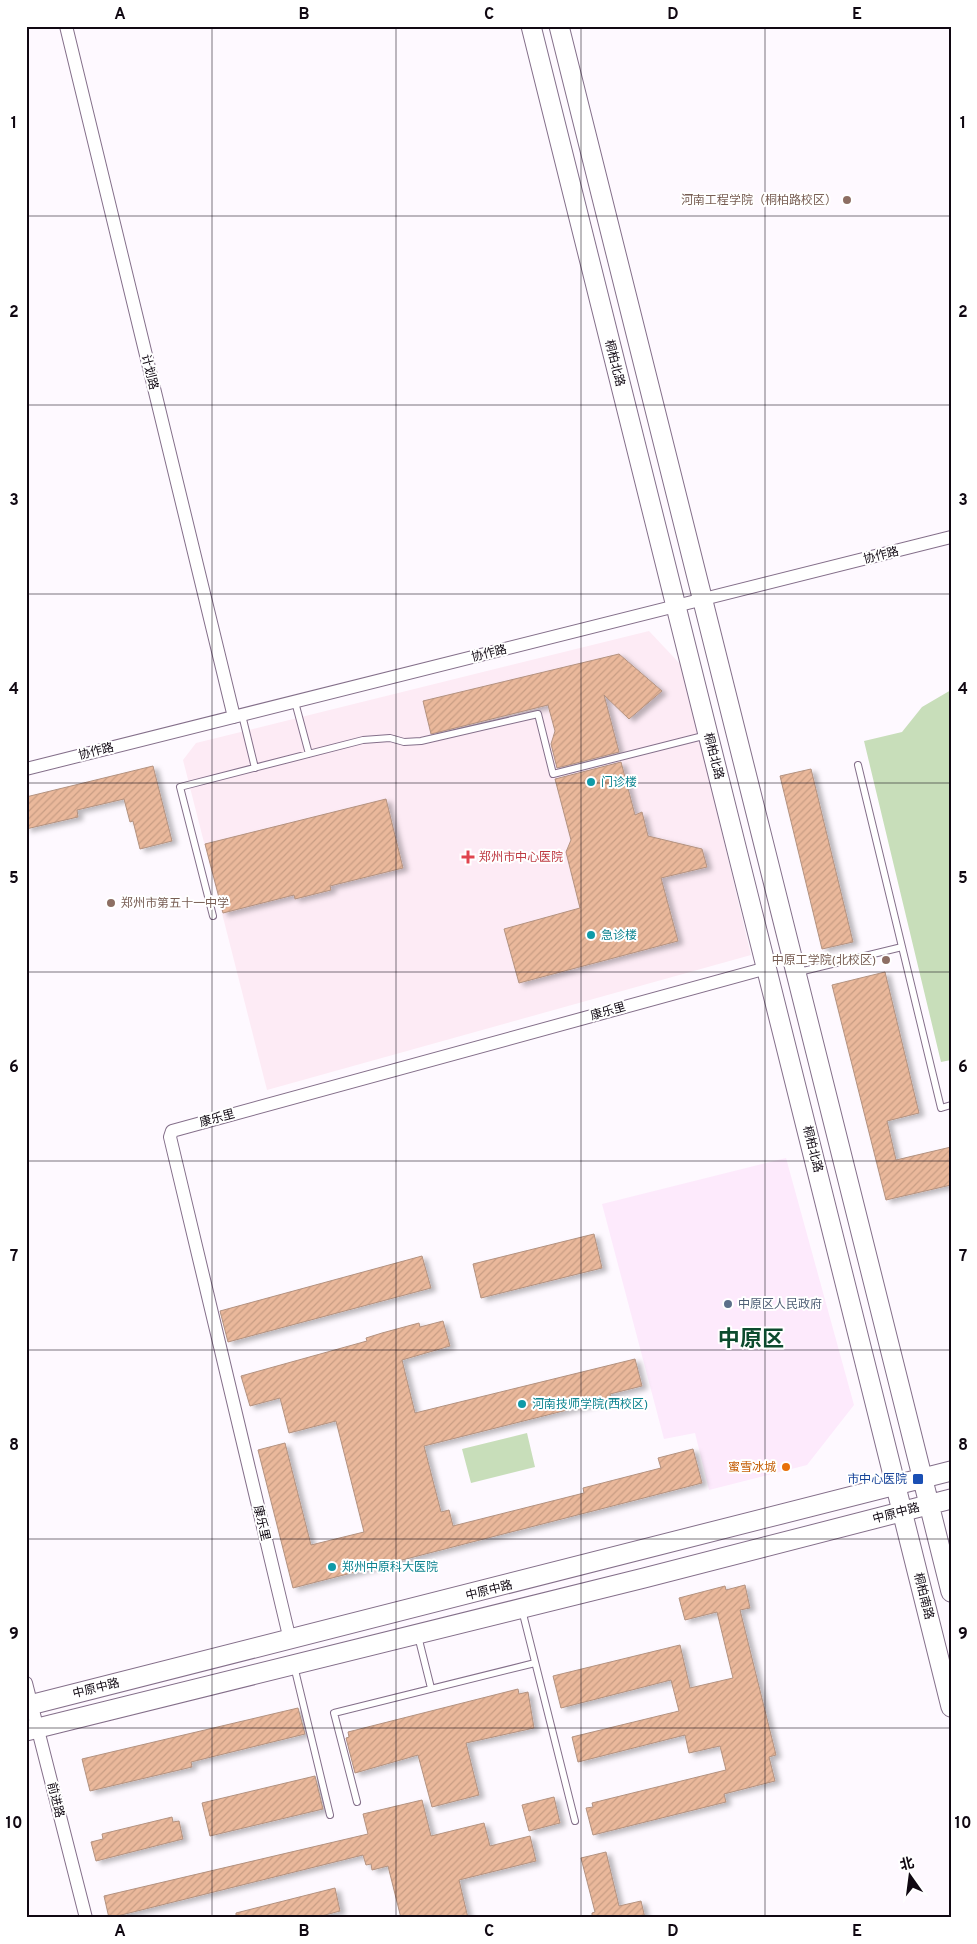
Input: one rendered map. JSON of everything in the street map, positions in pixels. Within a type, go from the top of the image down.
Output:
[{"type":"main road","name":"桐柏北路","points":[[531,26],[896,1485]]},
{"type":"main road","points":[[559,26],[951,1592]]},
{"type":"main road","name":"中原中路","points":[[29,1705],[951,1471]]},
{"type":"main road","name":"桐柏南路","points":[[896,1485],[951,1708]]},
{"type":"main road","name":"中原中路","points":[[32,1730],[521,1609],[951,1499]]},
{"type":"street","name":"计划路","points":[[66,26],[238,716]]},
{"type":"street","name":"协作路","points":[[26,769],[951,537]]},
{"type":"street","name":"康乐里","points":[[290,1640],[170,1137],[172,1131],[767,968]]},
{"type":"street","name":"前进路","points":[[26,1683],[32,1730],[86,1918]]},
{"type":"lane","points":[[295,702],[308,754]]},
{"type":"lane","points":[[213,916],[180,786],[363,740],[390,738],[404,742],[420,741],[538,714],[553,774],[708,734]]},
{"type":"lane","points":[[238,716],[255,768]]},
{"type":"lane","points":[[858,766],[941,1108],[951,1106]]},
{"type":"lane","points":[[797,972],[902,947]]},
{"type":"lane","points":[[521,1609],[575,1821]]},
{"type":"lane","points":[[417,1635],[431,1688]]},
{"type":"lane","points":[[357,1802],[334,1712],[535,1663]]},
{"type":"lane","points":[[294,1665],[330,1815]]},
{"type":"shaded area","name":"郑州市中心医院","points":[[649,631],[682,666],[751,955],[267,1090],[183,760],[196,743]]},
{"type":"shaded area","name":"中原区人民政府","points":[[786,1158],[854,1405],[807,1465],[709,1490],[695,1433],[664,1439],[602,1204]]},
{"type":"green space","points":[[951,690],[951,1060],[941,1062],[864,741],[902,732],[922,707]]},
{"type":"green space","points":[[527,1433],[535,1467],[471,1483],[462,1449]]},
{"type":"building","points":[[619,654],[662,691],[629,719],[604,695],[619,752],[557,768],[551,744],[555,731],[548,705],[431,734],[423,701]]},
{"type":"building","points":[[621,762],[635,815],[642,812],[648,836],[702,849],[707,867],[661,878],[678,941],[519,983],[504,929],[580,908],[566,852],[571,840],[555,779]]},
{"type":"building","points":[[153,766],[172,841],[140,849],[133,821],[130,822],[124,799],[77,810],[78,817],[26,829],[26,797]]},
{"type":"building","points":[[811,769],[853,942],[822,949],[780,776]]},
{"type":"building","points":[[386,799],[403,868],[330,886],[331,890],[295,899],[294,895],[223,913],[205,844]]},
{"type":"building","points":[[885,972],[919,1113],[887,1121],[896,1160],[951,1147],[951,1185],[886,1200],[832,985]]},
{"type":"building","points":[[594,1234],[602,1268],[481,1298],[473,1264]]},
{"type":"building","points":[[422,1256],[431,1288],[228,1342],[220,1311]]},
{"type":"building","points":[[443,1321],[450,1346],[402,1360],[415,1413],[635,1359],[642,1386],[610,1394],[611,1399],[424,1446],[441,1512],[449,1510],[453,1526],[584,1493],[583,1488],[661,1468],[658,1458],[693,1449],[702,1483],[293,1588],[258,1450],[285,1443],[311,1545],[364,1532],[336,1421],[289,1433],[280,1398],[250,1406],[241,1376],[367,1341],[366,1338],[382,1333],[419,1323],[420,1327]]},
{"type":"building","points":[[745,1585],[750,1608],[740,1610],[776,1755],[769,1757],[775,1781],[724,1794],[726,1802],[593,1835],[586,1808],[593,1807],[592,1803],[726,1770],[720,1746],[689,1753],[685,1735],[578,1762],[572,1737],[679,1711],[671,1680],[561,1708],[553,1676],[680,1645],[690,1688],[733,1678],[717,1612],[685,1620],[679,1598],[725,1586],[726,1590]]},
{"type":"building","points":[[518,1689],[519,1694],[528,1692],[534,1728],[466,1743],[479,1795],[432,1807],[418,1755],[355,1773],[346,1738],[349,1737],[348,1732]]},
{"type":"building","points":[[298,1708],[305,1734],[191,1762],[192,1767],[90,1791],[82,1759]]},
{"type":"building","points":[[315,1776],[323,1809],[210,1836],[202,1803]]},
{"type":"building","points":[[554,1797],[560,1823],[529,1831],[522,1805]]},
{"type":"building","points":[[422,1800],[431,1836],[484,1823],[490,1846],[530,1836],[536,1861],[459,1880],[468,1918],[401,1918],[388,1866],[372,1870],[371,1864],[366,1865],[363,1855],[109,1918],[104,1896],[368,1834],[363,1814]]},
{"type":"building","points":[[172,1817],[173,1822],[179,1821],[183,1839],[96,1861],[91,1842],[103,1839],[102,1834]]},
{"type":"building","points":[[606,1852],[619,1906],[641,1901],[645,1918],[592,1918],[592,1913],[595,1912],[581,1858]]},
{"type":"building","points":[[335,1888],[340,1911],[314,1918],[236,1918],[236,1913]]},
{"type":"place","name":"河南工程学院（桐柏路校区）","points":[[847,200]]},
{"type":"place","name":"门诊楼","points":[[591,782]]},
{"type":"place","name":"郑州市中心医院","points":[[468,857]]},
{"type":"place","name":"郑州市第五十一中学","points":[[111,903]]},
{"type":"place","name":"急诊楼","points":[[591,935]]},
{"type":"place","name":"中原工学院(北校区)","points":[[886,960]]},
{"type":"place","name":"中原区人民政府","points":[[728,1304]]},
{"type":"place","name":"河南技师学院(西校区)","points":[[522,1404]]},
{"type":"place","name":"蜜雪冰城","points":[[786,1467]]},
{"type":"place","name":"市中心医院","points":[[918,1479]]},
{"type":"place","name":"郑州中原科大医院","points":[[332,1567]]},
{"type":"district","name":"中原区","points":[[751,1338]]}]
